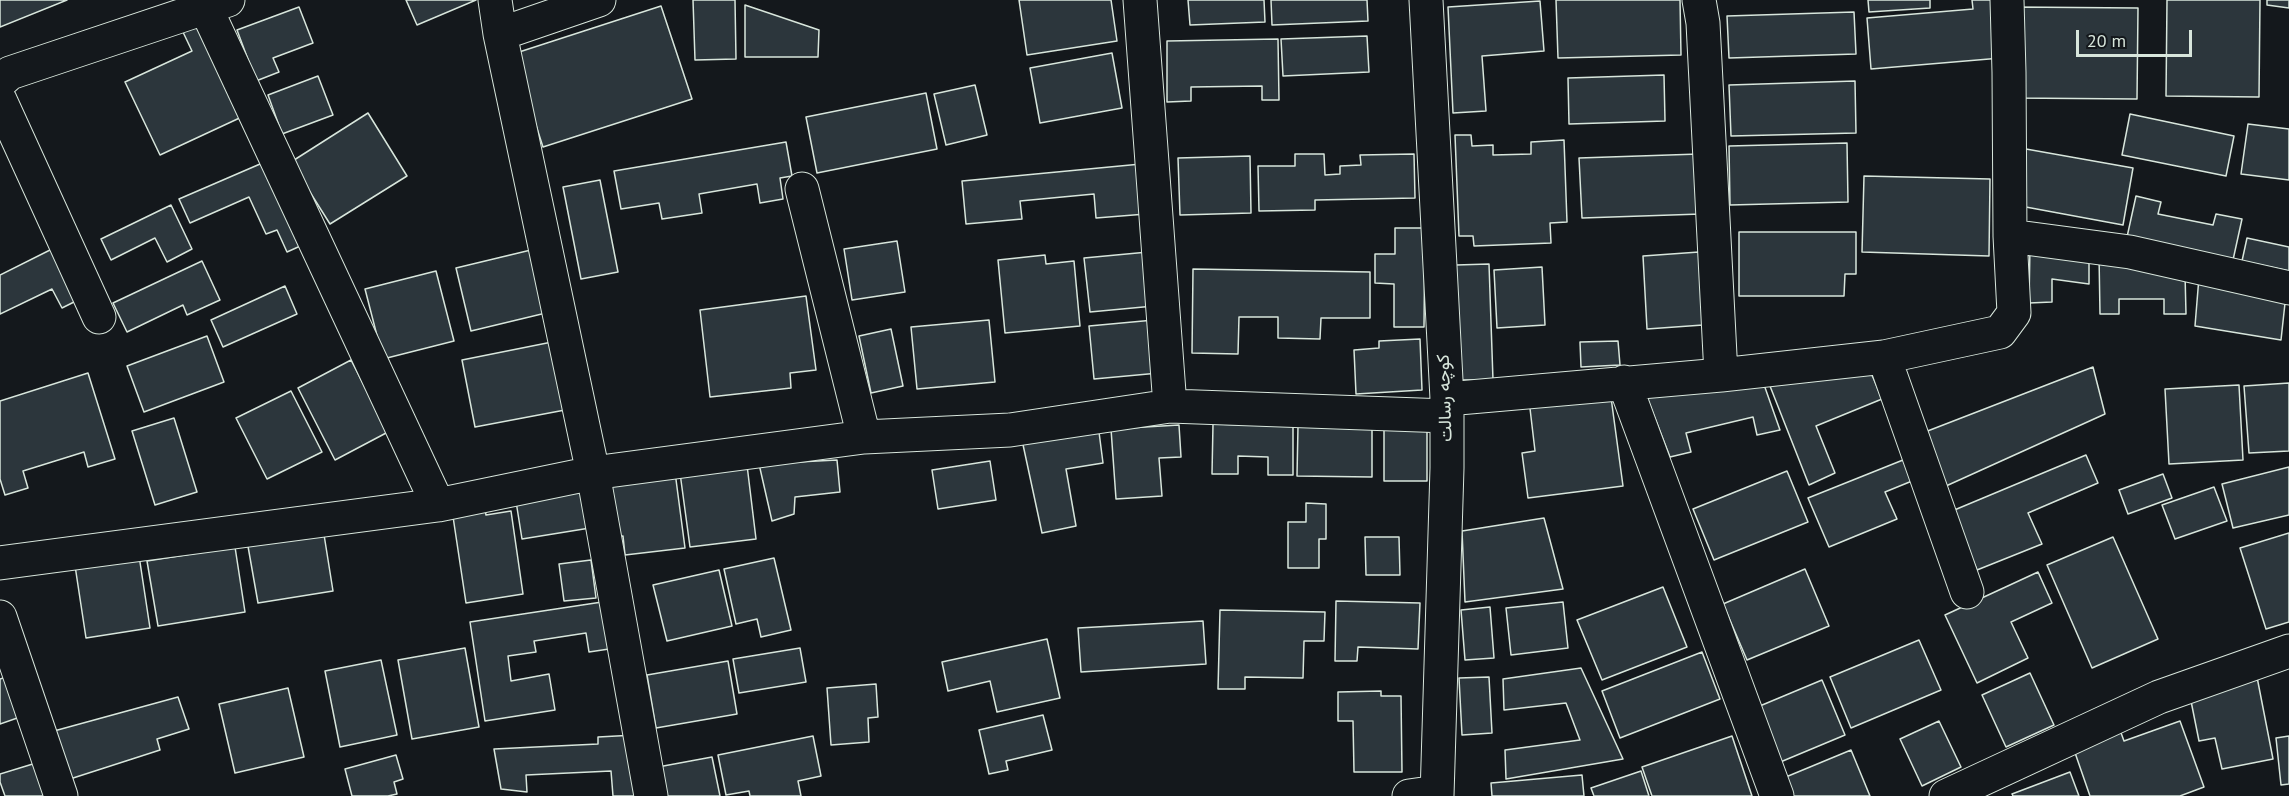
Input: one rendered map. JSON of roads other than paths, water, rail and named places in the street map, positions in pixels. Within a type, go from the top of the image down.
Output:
[{"type":"street","points":[[495,0],[500,34],[593,473],[651,796]]},
{"type":"street","points":[[500,34],[599,0]]},
{"type":"street","points":[[1140,0],[1170,406]]},
{"type":"street","name":"کوچه رسالت","points":[[1426,0],[1447,408],[1447,468],[1428,795]]},
{"type":"street","points":[[1699,0],[1703,23],[1721,375]]},
{"type":"street","points":[[0,563],[438,505],[593,473],[864,437],[1010,430],[1170,406],[1447,408],[1624,382],[1721,375],[1884,357],[2000,332],[2014,313],[2010,236],[2007,0]]},
{"type":"street","points":[[0,82],[10,73],[212,2],[438,505]]},
{"type":"street","points":[[0,100],[99,317]]},
{"type":"street","points":[[802,189],[864,437]]},
{"type":"street","points":[[2010,236],[2130,252],[2289,288]]},
{"type":"street","points":[[1884,357],[1967,592]]},
{"type":"street","points":[[1624,382],[1777,796]]},
{"type":"street","points":[[0,617],[61,796]]},
{"type":"street","points":[[1946,796],[2159,697],[2289,651]]}]
